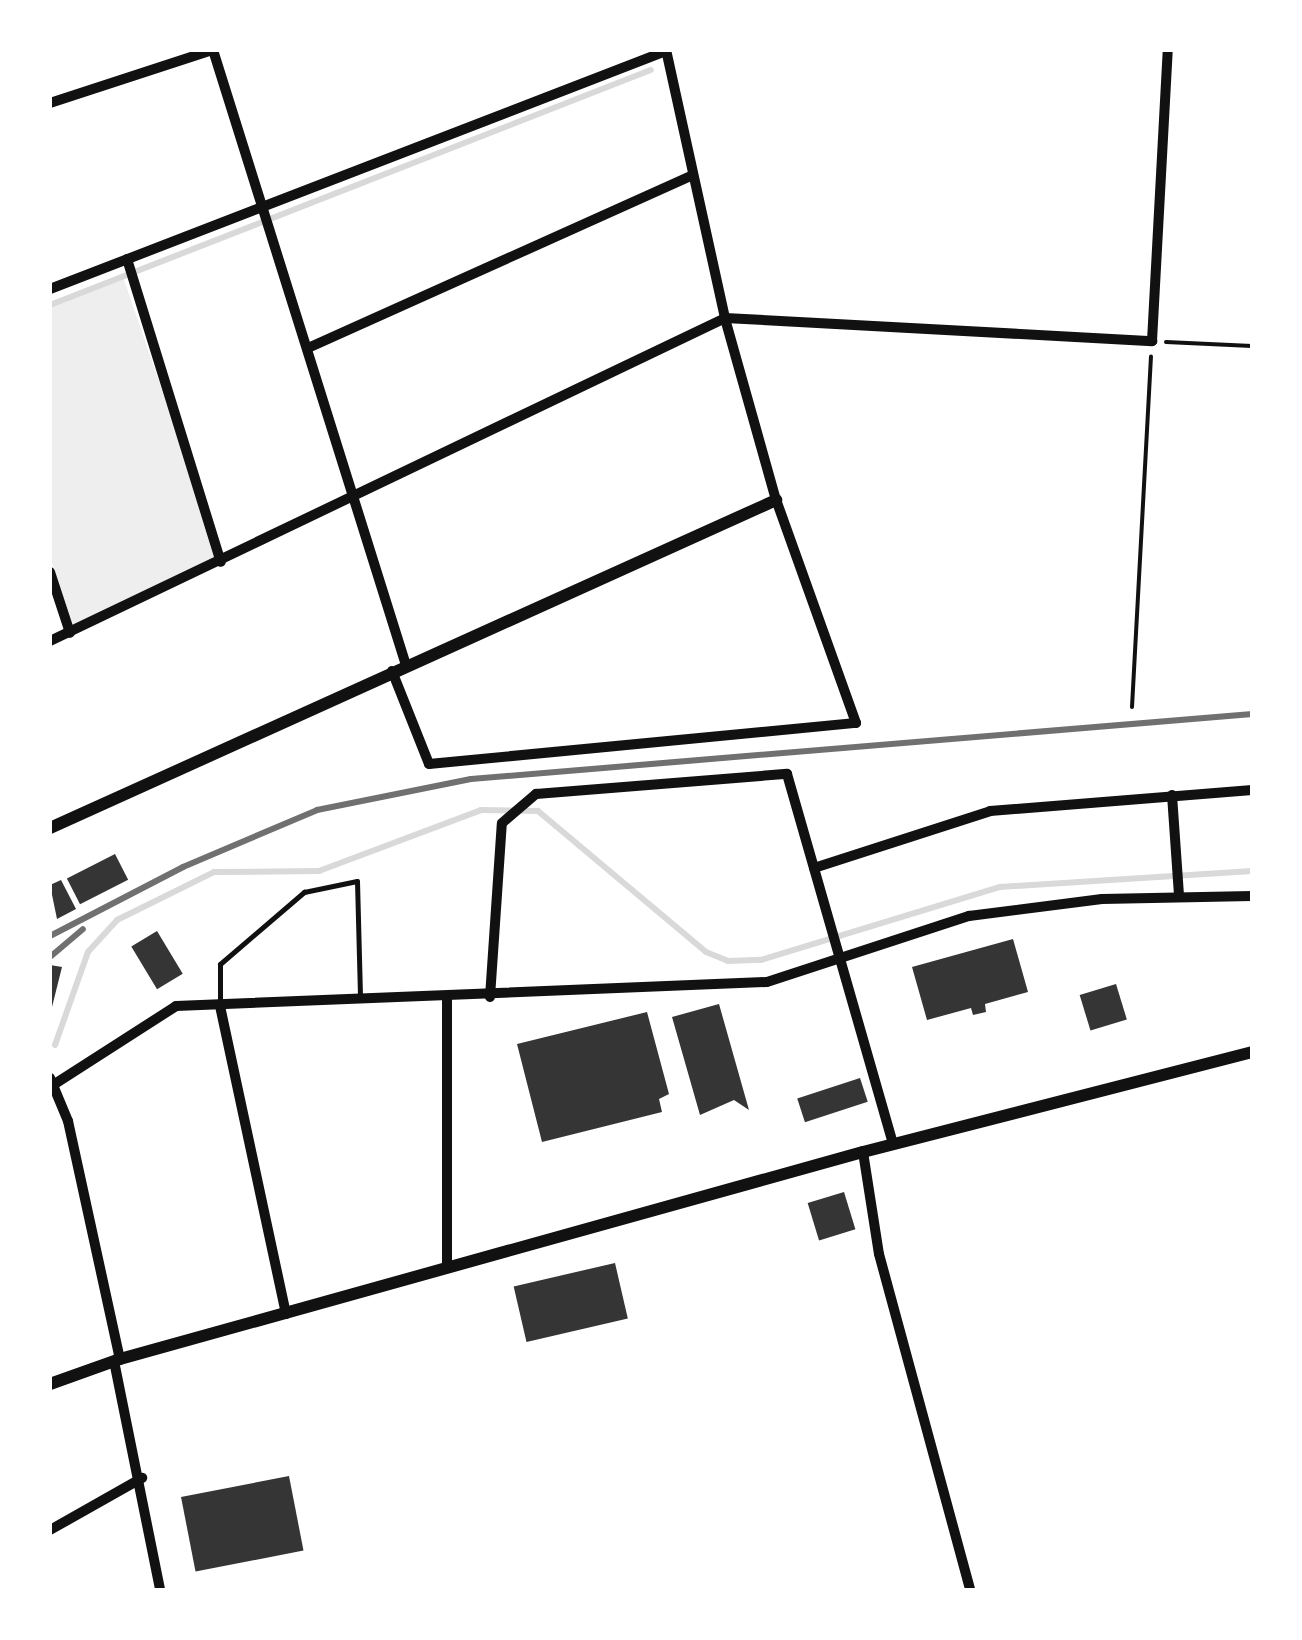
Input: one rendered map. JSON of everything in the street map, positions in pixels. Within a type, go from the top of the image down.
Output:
[{"type":"street","points":[[50,103],[212,50],[406,665]]},
{"type":"street","points":[[50,641],[354,499],[724,318],[1152,341],[1168,50]]},
{"type":"street","points":[[50,288],[666,51],[690,176],[724,318],[776,500],[856,723],[429,764],[392,671]]},
{"type":"street","points":[[308,348],[690,176]]},
{"type":"street","points":[[127,259],[221,562]]},
{"type":"street","points":[[50,828],[776,500]]},
{"type":"street","points":[[50,572],[70,632]]},
{"type":"street","points":[[490,997],[502,823],[536,794],[787,774],[894,1144]]},
{"type":"street","points":[[814,868],[990,811],[1252,790]]},
{"type":"street","points":[[1172,795],[1179,895]]},
{"type":"street","points":[[160,1590],[142,1478],[68,1120],[51,1084],[176,1006],[490,997],[767,982],[969,916],[1179,895],[1252,896]]},
{"type":"street","points":[[447,998],[447,1267]]},
{"type":"street","points":[[220,1006],[286,1314]]},
{"type":"street","points":[[50,1384],[117,1360],[863,1152],[1252,1052]]},
{"type":"street","points":[[863,1152],[879,1254],[970,1590]]},
{"type":"street","points":[[50,1530],[142,1478]]},
{"type":"lane","points":[[220,1006],[220,964],[304,892],[357,881],[360,1001]]},
{"type":"path","points":[[1132,706],[1152,341],[1252,346]]},
{"type":"shaded area","points":[[123,277],[221,562],[75,630],[50,558],[50,307]]},
{"type":"building","points":[[115,854],[128,880],[80,904],[67,879]]},
{"type":"building","points":[[61,880],[76,909],[57,919],[50,885]]},
{"type":"building","points":[[157,931],[183,974],[157,989],[131,946]]},
{"type":"building","points":[[1013,939],[1028,992],[985,1004],[986,1012],[973,1015],[971,1008],[927,1020],[912,967]]},
{"type":"building","points":[[50,965],[62,967],[50,1015]]},
{"type":"building","points":[[1116,984],[1127,1019],[1090,1030],[1080,995]]},
{"type":"building","points":[[719,1004],[749,1110],[734,1100],[700,1115],[672,1017]]},
{"type":"building","points":[[647,1012],[669,1094],[659,1099],[662,1112],[542,1142],[517,1044]]},
{"type":"building","points":[[860,1078],[868,1102],[805,1122],[797,1098]]},
{"type":"building","points":[[844,1192],[855,1229],[819,1240],[808,1203]]},
{"type":"building","points":[[615,1263],[628,1319],[526,1342],[514,1286]]},
{"type":"building","points":[[289,1476],[304,1551],[196,1572],[181,1497]]},
{"type":"waterway","points":[[50,305],[651,70]]},
{"type":"waterway","points":[[55,1045],[88,952],[117,920],[214,872],[319,871],[481,810],[538,811],[706,952],[728,961],[761,960],[1000,887],[1252,871]]},
{"type":"railway","points":[[50,936],[183,867],[317,810],[471,779],[1252,714]]},
{"type":"railway","points":[[50,957],[83,929]]}]
